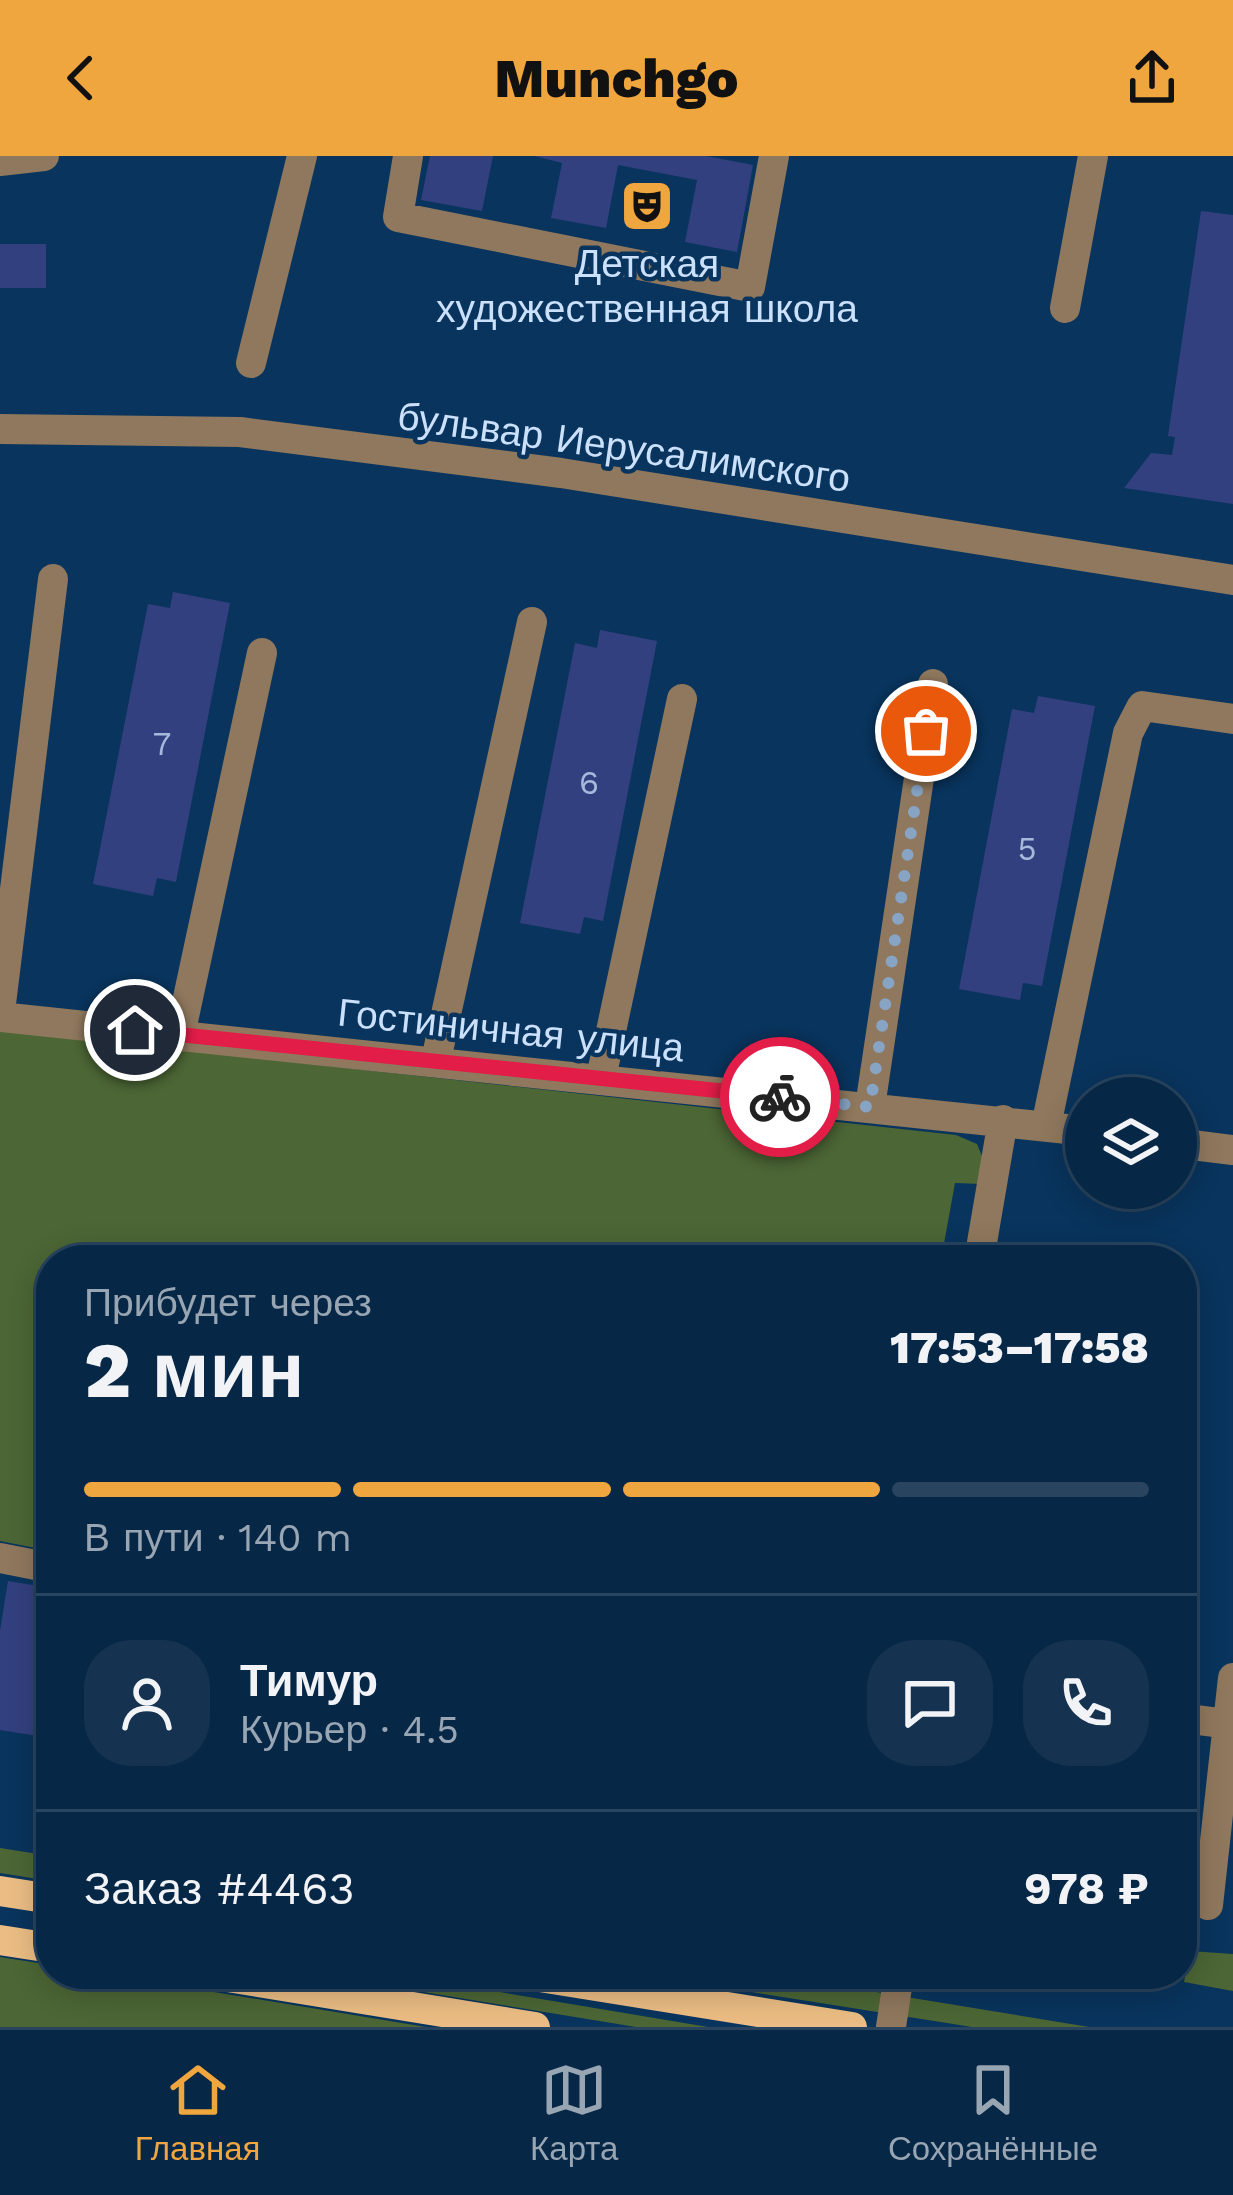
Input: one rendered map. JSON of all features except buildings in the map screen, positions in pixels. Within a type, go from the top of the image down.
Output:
[{"type":"main road","points":[[0,1891],[36,1897]]},
{"type":"main road","points":[[0,1940],[36,1946]]},
{"type":"main road","points":[[301,1989],[535,2027]]},
{"type":"main road","points":[[615,1989],[852,2027]]},
{"type":"street","points":[[0,161],[44,156]]},
{"type":"street","points":[[251,363],[302,156]]},
{"type":"street","points":[[408,156],[398,217],[750,287],[774,156]]},
{"type":"street","points":[[1066,308],[1093,156]]},
{"type":"street","name":"бульвар Иерусалимского","points":[[0,429],[46,426],[262,435],[561,472],[1233,580]]},
{"type":"street","points":[[0,1014],[53,579]]},
{"type":"street","points":[[436,1060],[532,622]]},
{"type":"street","points":[[180,1035],[262,653]]},
{"type":"street","points":[[870,1107],[933,684]]},
{"type":"street","points":[[602,1078],[682,699]]},
{"type":"street","points":[[1046,1126],[1129,733],[1142,706],[1233,718]]},
{"type":"street","name":"Гостиничная улица","points":[[0,1014],[1065,1128]]},
{"type":"street","points":[[982,1245],[1003,1120]]},
{"type":"street","points":[[1197,1146],[1233,1150]]},
{"type":"street","points":[[0,1558],[36,1565]]},
{"type":"street","points":[[1208,1905],[1233,1678]]},
{"type":"street","points":[[1197,1720],[1228,1724]]},
{"type":"street","points":[[891,2027],[897,1989]]},
{"type":"green space","points":[[0,1030],[956,1135],[977,1144],[984,1161],[981,1184],[955,1183],[944,1245],[36,1245],[36,1548],[0,1541]]},
{"type":"green space","points":[[0,1848],[36,1854],[36,1879],[0,1873]]},
{"type":"green space","points":[[1197,1951],[1233,1954],[1233,1991],[1197,1984]]},
{"type":"green space","points":[[0,1957],[36,1963],[36,1989],[196,1989],[426,2027],[0,2027]]},
{"type":"green space","points":[[405,1989],[481,1989],[708,2027],[636,2027]]},
{"type":"green space","points":[[733,1989],[857,1989],[1089,2027],[972,2027]]},
{"type":"way so far","points":[[780,1097],[870,1107],[926,731]]},
{"type":"place","name":"Детская художественная школа","points":[[647,206]]},
{"type":"route","points":[[135,1030],[780,1097]]}]
